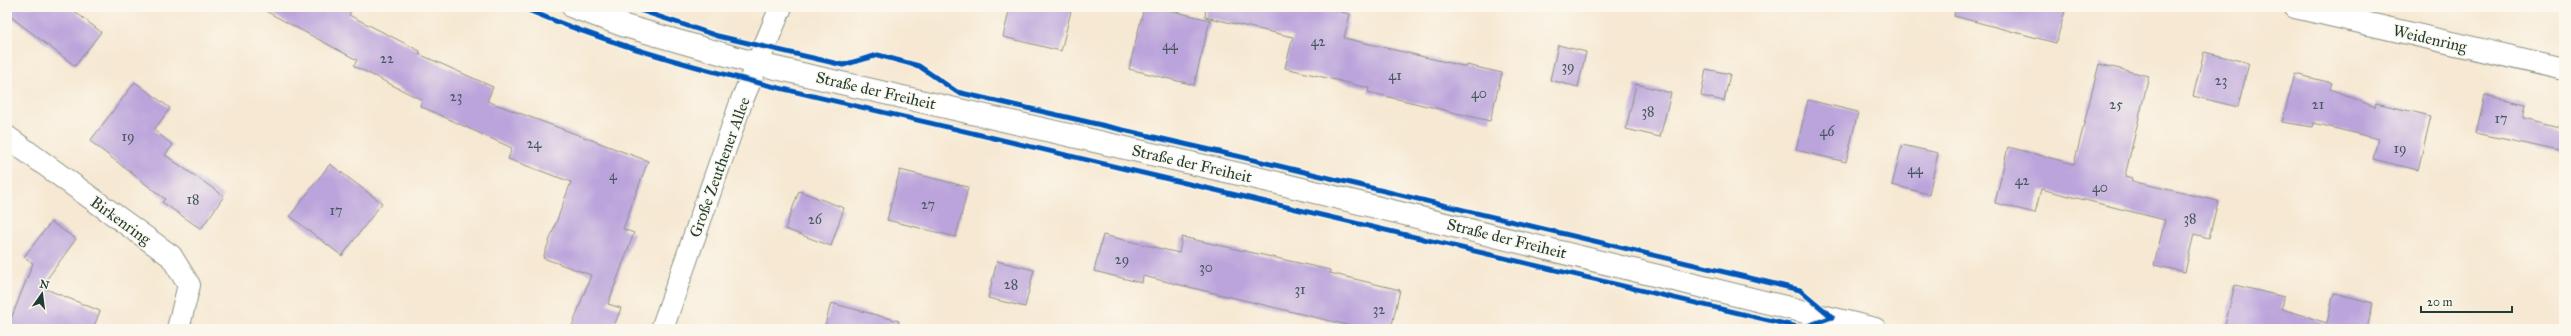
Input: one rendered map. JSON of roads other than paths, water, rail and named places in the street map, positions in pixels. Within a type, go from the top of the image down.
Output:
[{"type":"street","name":"Straße der Freiheit","points":[[573,7],[625,26],[758,64],[1078,136],[1813,312],[1875,329]]},
{"type":"street","name":"Große Zeuthener Allee","points":[[662,329],[742,100],[781,7]]},
{"type":"street","name":"Weidenring","points":[[2295,7],[2564,69]]},
{"type":"street","name":"Birkenring","points":[[7,137],[171,256],[189,285],[178,329]]}]
